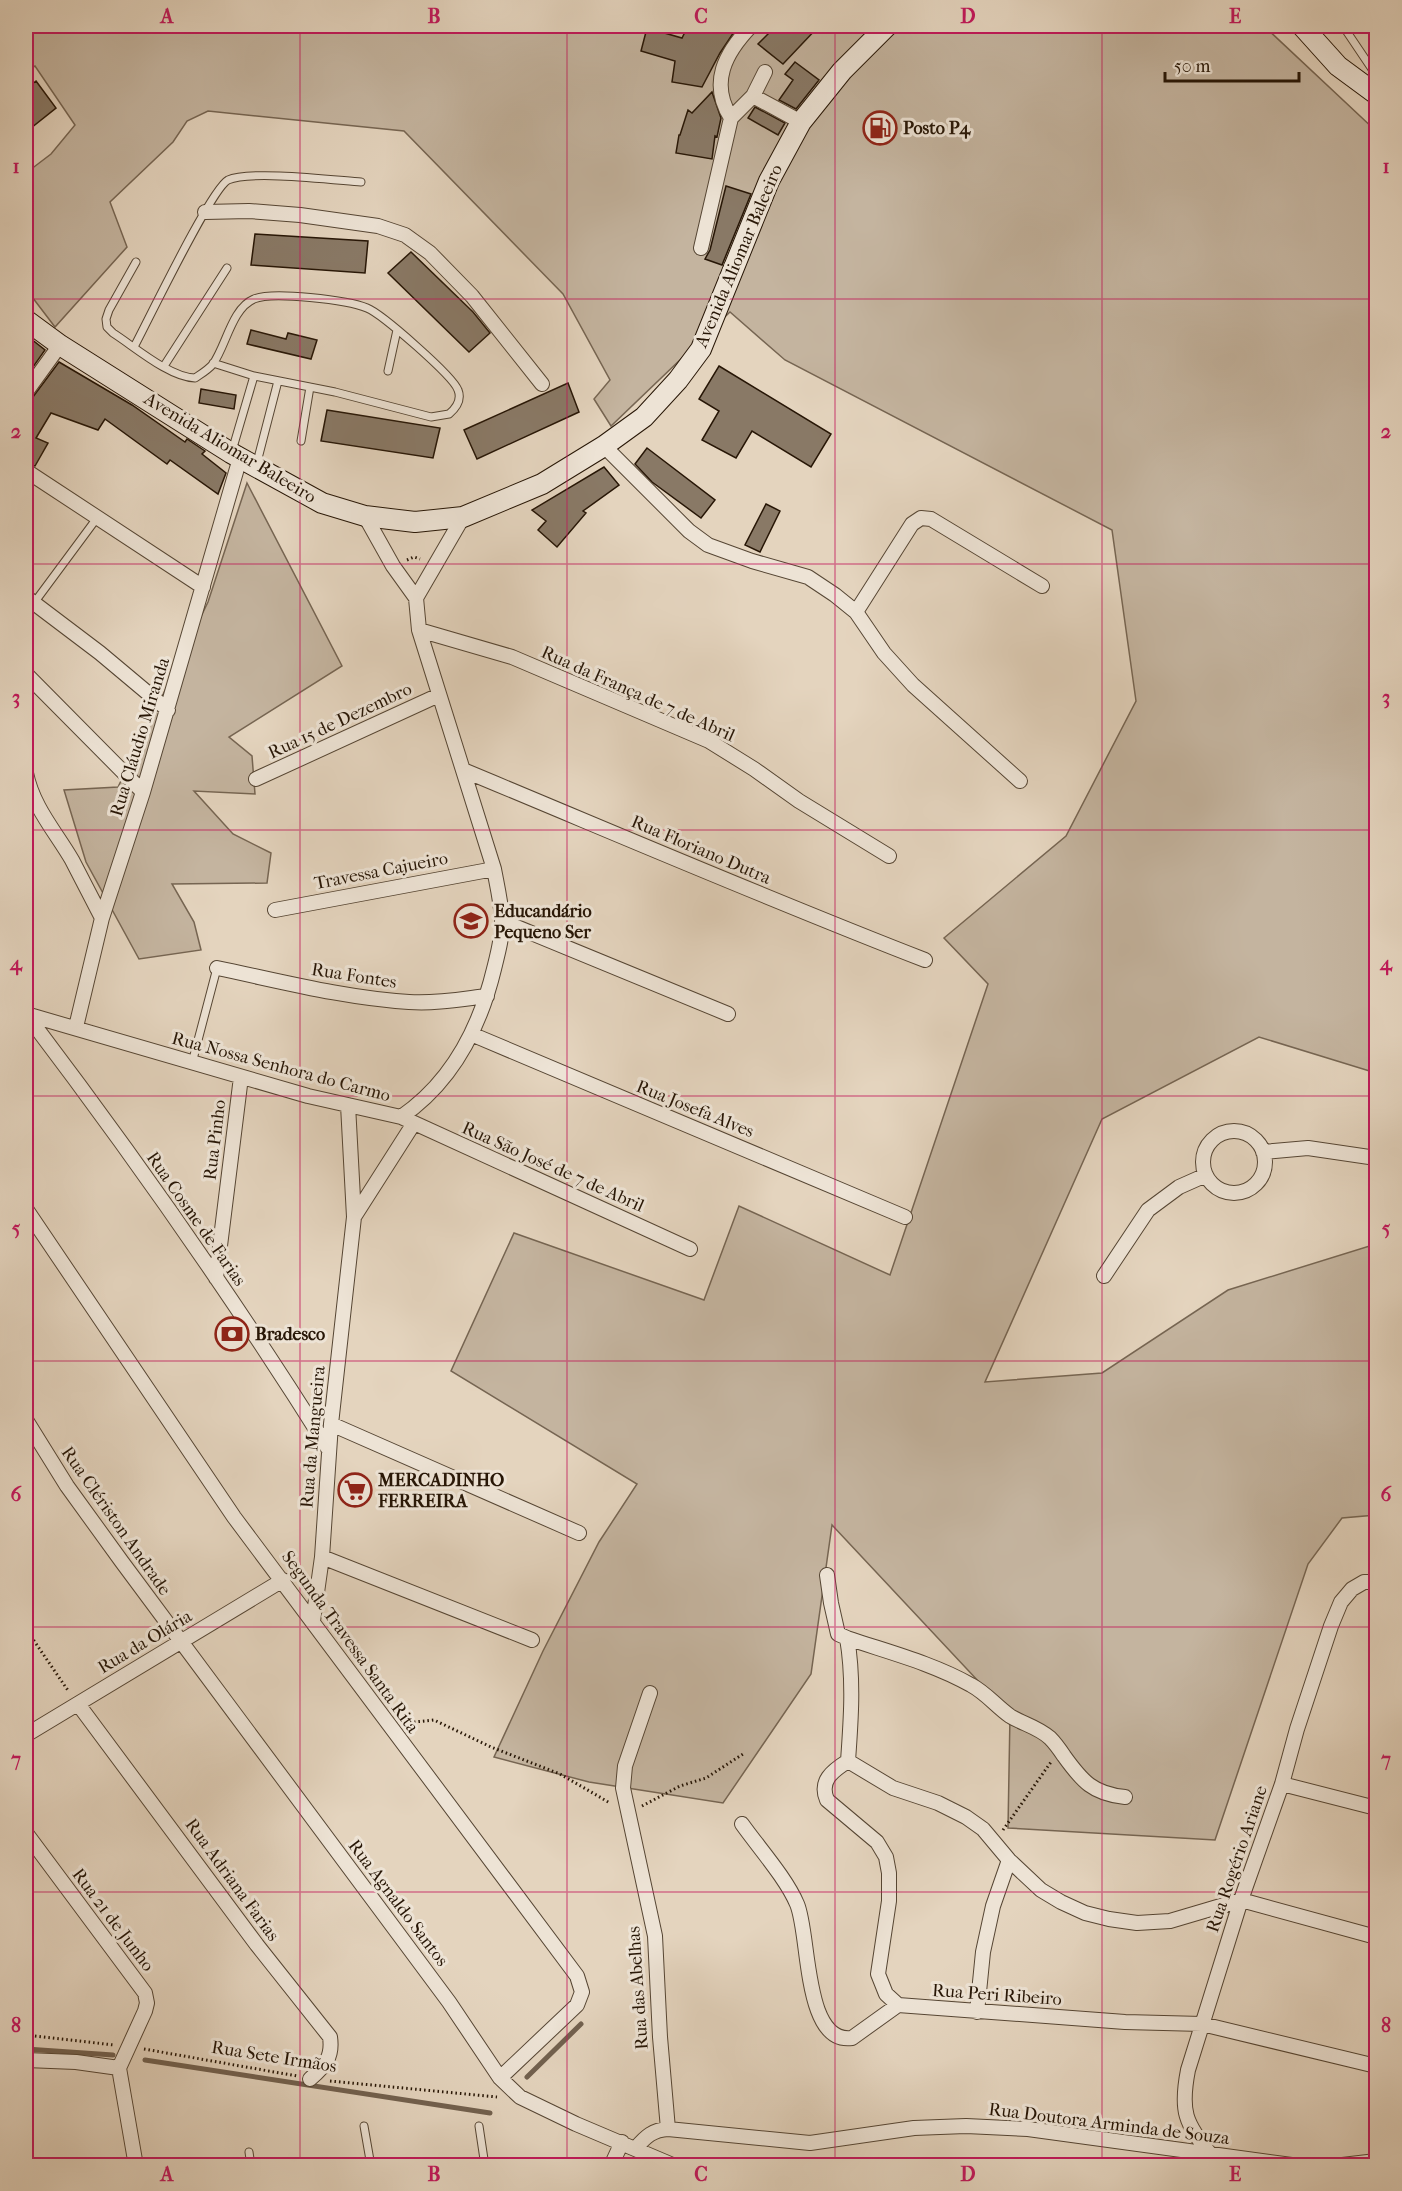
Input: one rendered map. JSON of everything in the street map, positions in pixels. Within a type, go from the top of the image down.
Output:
[{"type":"main road","name":"Avenida Aliomar Baleeiro","points":[[26,320],[60,345],[243,459],[322,503],[365,516],[415,522],[463,517],[542,484],[604,446],[644,417],[678,380],[701,350],[769,181],[801,122],[842,71],[887,26]]},
{"type":"main road","points":[[1295,26],[1317,44]]},
{"type":"main road","points":[[1302,26],[1338,66],[1377,94]]},
{"type":"street","points":[[731,118],[724,108],[721,94],[720,80],[723,64],[751,26]]},
{"type":"street","points":[[701,249],[731,118],[753,96],[765,72]]},
{"type":"street","points":[[753,96],[801,122]]},
{"type":"street","points":[[205,212],[249,211],[300,215],[394,229],[430,253],[471,296],[542,384]]},
{"type":"street","points":[[26,392],[60,345]]},
{"type":"street","points":[[604,446],[688,531],[708,545],[744,559],[808,577],[835,595],[856,612],[884,653],[913,685],[1020,781]]},
{"type":"street","name":"Rua Cláudio Miranda","points":[[76,1027],[102,918],[143,792],[243,459]]},
{"type":"street","points":[[28,472],[203,587]]},
{"type":"street","points":[[365,516],[393,566],[416,598],[463,517]]},
{"type":"street","points":[[856,612],[912,524],[921,518],[931,519],[1042,586]]},
{"type":"street","name":"Rua Nossa Senhora do Carmo","points":[[26,1014],[241,1077],[407,1120],[439,1085],[471,1035],[488,996],[498,954],[502,921],[494,869],[419,630],[416,598]]},
{"type":"street","points":[[30,600],[100,653],[168,710]]},
{"type":"street","name":"Rua da França de 7 de Abril","points":[[419,630],[512,657],[709,741],[799,801],[889,856]]},
{"type":"street","points":[[26,674],[143,792]]},
{"type":"street","name":"Rua 15 de Dezembro","points":[[256,779],[439,695]]},
{"type":"street","name":"Rua Floriano Dutra","points":[[464,770],[653,848],[752,892],[925,960]]},
{"type":"street","points":[[26,773],[37,807],[71,859],[102,918]]},
{"type":"street","name":"Travessa Cajueiro","points":[[275,910],[494,869]]},
{"type":"street","points":[[502,921],[728,1014]]},
{"type":"street","name":"Rua Fontes","points":[[217,968],[317,989],[411,1002],[448,1001],[488,996]]},
{"type":"street","name":"Rua Cosme de Farias","points":[[26,1014],[70,1071],[216,1278],[329,1450]]},
{"type":"street","name":"Rua Josefa Alves","points":[[471,1035],[905,1217]]},
{"type":"street","name":"Rua Pinho","points":[[216,1278],[241,1077]]},
{"type":"street","name":"Rua da Mangueira","points":[[313,1621],[322,1557],[331,1424],[354,1216],[348,1105]]},
{"type":"street","points":[[354,1216],[407,1120]]},
{"type":"street","name":"Rua São José de 7 de Abril","points":[[407,1120],[690,1249]]},
{"type":"street","points":[[1231,1131],[1241,1132],[1258,1143],[1263,1152],[1265,1163],[1263,1173],[1249,1189],[1228,1192],[1211,1183],[1206,1175],[1203,1155],[1213,1139],[1222,1134],[1231,1131]]},
{"type":"street","points":[[1263,1152],[1308,1148],[1377,1158]]},
{"type":"street","points":[[1104,1276],[1148,1210],[1179,1187],[1206,1175]]},
{"type":"street","name":"Segunda Travessa Santa Rita","points":[[26,1209],[234,1517],[577,1976],[582,1992],[577,2005],[500,2078]]},
{"type":"street","name":"Rua Clériston Andrade","points":[[26,1420],[68,1486],[180,1642]]},
{"type":"street","points":[[331,1424],[579,1533]]},
{"type":"street","points":[[322,1557],[532,1640]]},
{"type":"street","points":[[827,1575],[838,1634],[911,1659],[969,1684],[1012,1717],[1040,1730],[1051,1739],[1090,1787],[1110,1795],[1125,1797]]},
{"type":"street","name":"Rua da Olária","points":[[26,1735],[283,1580]]},
{"type":"street","name":"Rua Rogério Ariane","points":[[1211,2155],[1188,2124],[1184,2106],[1188,2070],[1331,1626],[1341,1602],[1352,1588],[1370,1582]]},
{"type":"street","points":[[847,1638],[851,1661],[852,1702],[848,1761]]},
{"type":"street","name":"Rua Agnaldo Santos","points":[[180,1642],[449,2002],[500,2078],[520,2097],[576,2124],[675,2166]]},
{"type":"street","points":[[628,1814],[623,1788],[625,1766],[650,1693]]},
{"type":"street","name":"Rua Adriana Farias","points":[[78,1704],[257,1945],[330,2037],[330,2057],[320,2071],[310,2079]]},
{"type":"street","points":[[848,1761],[893,1788],[938,1803],[966,1817],[983,1828],[1009,1860],[1041,1890],[1085,1913],[1137,1923],[1170,1921],[1241,1900],[1377,1936]]},
{"type":"street","points":[[742,1824],[785,1883],[798,1905],[804,1931],[808,1977],[817,2009],[832,2035],[844,2039],[852,2038],[898,2005],[886,1994],[878,1974],[889,1901],[889,1873],[886,1857],[877,1842],[826,1800],[824,1793],[827,1779],[833,1771],[848,1761]]},
{"type":"street","points":[[1282,1784],[1377,1808]]},
{"type":"street","name":"Rua das Abelhas","points":[[628,1814],[655,1936],[668,2129]]},
{"type":"street","name":"Rua 21 de Junho","points":[[26,1833],[145,1992],[147,2003],[145,2011],[119,2068]]},
{"type":"street","points":[[977,2012],[983,1952],[993,1906],[1009,1860]]},
{"type":"street","name":"Rua Peri Ribeiro","points":[[898,2005],[1125,2022],[1202,2024],[1377,2066]]},
{"type":"street","points":[[26,2060],[76,2062],[119,2068],[136,2166]]},
{"type":"street","name":"Rua Doutora Arminda de Souza","points":[[636,2148],[655,2130],[668,2129],[810,2143],[914,2128],[995,2127],[1028,2129],[1299,2166]]},
{"type":"street","points":[[611,2166],[622,2142]]},
{"type":"street","points":[[1334,2166],[1377,2161]]},
{"type":"lane","points":[[1343,26],[1376,72]]},
{"type":"lane","points":[[134,347],[219,187],[228,180],[241,177],[361,182]]},
{"type":"lane","points":[[136,262],[106,318],[106,327],[185,378],[195,378],[213,363],[241,310],[251,299],[276,295],[347,301],[370,309],[397,330],[451,380],[459,391],[459,403],[450,414],[431,417],[310,387],[254,376],[213,363]]},
{"type":"lane","points":[[164,366],[227,268]]},
{"type":"lane","points":[[388,371],[397,330]]},
{"type":"lane","points":[[243,459],[254,376]]},
{"type":"lane","points":[[243,459],[278,381]]},
{"type":"lane","points":[[301,441],[310,387]]},
{"type":"lane","points":[[30,600],[98,519]]},
{"type":"lane","points":[[192,1063],[217,968]]},
{"type":"lane","points":[[364,2126],[371,2166]]},
{"type":"lane","points":[[479,2126],[485,2166]]},
{"type":"lane","points":[[249,2152],[251,2166]]},
{"type":"path","points":[[393,566],[414,557],[437,564]]},
{"type":"path","points":[[26,1629],[78,1704]]},
{"type":"path","points":[[388,1724],[434,1720],[491,1747],[560,1774],[628,1814],[680,1786],[706,1778],[743,1754]]},
{"type":"path","points":[[995,1841],[1060,1750]]},
{"type":"path","name":"Rua Sete Irmãos","points":[[26,2035],[128,2047],[310,2079],[458,2095],[520,2097]]},
{"type":"shaded area","points":[[26,26],[1264,26],[1376,131],[1376,1073],[1259,1037],[1102,1119],[985,1382],[1102,1373],[1228,1290],[1376,1244],[1376,1515],[1342,1518],[1308,1564],[1215,1840],[1008,1828],[1010,1715],[832,1525],[811,1674],[723,1803],[589,1782],[494,1757],[543,1651],[599,1542],[637,1484],[451,1371],[514,1233],[704,1300],[739,1206],[890,1275],[988,984],[944,938],[1066,836],[1136,701],[1112,530],[785,360],[730,312],[611,426],[594,399],[610,380],[563,294],[404,131],[208,111],[187,121],[173,142],[110,202],[127,247],[55,327],[26,289],[26,173],[51,154],[75,125],[35,66],[26,71]]},
{"type":"shaded area","points":[[247,483],[342,666],[229,737],[252,756],[255,794],[194,791],[233,834],[271,853],[267,883],[172,884],[194,922],[201,950],[139,959],[86,862],[64,790],[118,787],[208,602]]},
{"type":"building","points":[[688,26],[738,26],[702,87],[672,82],[675,61],[641,51],[647,28],[682,38]]},
{"type":"building","points":[[776,26],[819,26],[783,64],[758,44]]},
{"type":"building","points":[[795,62],[819,80],[796,109],[779,100],[793,80],[785,74]]},
{"type":"building","points":[[36,81],[56,108],[26,132],[26,89]]},
{"type":"building","points":[[712,92],[721,118],[717,137],[715,136],[712,159],[676,153],[679,135],[688,110],[692,113]]},
{"type":"building","points":[[755,107],[785,123],[778,135],[748,118]]},
{"type":"building","points":[[726,186],[751,194],[722,265],[705,259],[710,250]]},
{"type":"building","points":[[255,234],[368,241],[365,273],[251,265]]},
{"type":"building","points":[[411,252],[473,312],[490,333],[469,352],[388,273]]},
{"type":"building","points":[[251,330],[286,339],[288,333],[317,340],[311,359],[247,344]]},
{"type":"building","points":[[26,335],[45,350],[26,377]]},
{"type":"building","points":[[59,362],[132,405],[185,442],[187,439],[205,451],[202,454],[226,473],[218,494],[170,460],[167,464],[105,419],[98,430],[51,413],[36,438],[48,443],[35,466],[26,464],[26,401],[33,397]]},
{"type":"building","points":[[719,366],[831,434],[811,467],[752,431],[736,458],[702,440],[719,411],[699,399]]},
{"type":"building","points":[[568,383],[579,412],[477,459],[464,430]]},
{"type":"building","points":[[201,389],[236,395],[234,409],[199,403]]},
{"type":"building","points":[[327,410],[440,428],[433,458],[321,441]]},
{"type":"building","points":[[647,448],[715,500],[701,518],[652,482],[635,464]]},
{"type":"building","points":[[604,467],[619,485],[583,511],[586,513],[557,547],[538,530],[546,521],[532,510]]},
{"type":"building","points":[[766,504],[780,511],[760,552],[745,545]]},
{"type":"waterway","points":[[527,2077],[581,2024]]},
{"type":"waterway","points":[[26,2049],[113,2055]]},
{"type":"waterway","points":[[145,2060],[490,2113]]},
{"type":"place","name":"Posto P4","points":[[880,128]]},
{"type":"place","name":"Educandário Pequeno Ser","points":[[471,921]]},
{"type":"place","name":"Bradesco","points":[[232,1334]]},
{"type":"place","name":"MERCADINHO FERREIRA","points":[[355,1490]]}]
